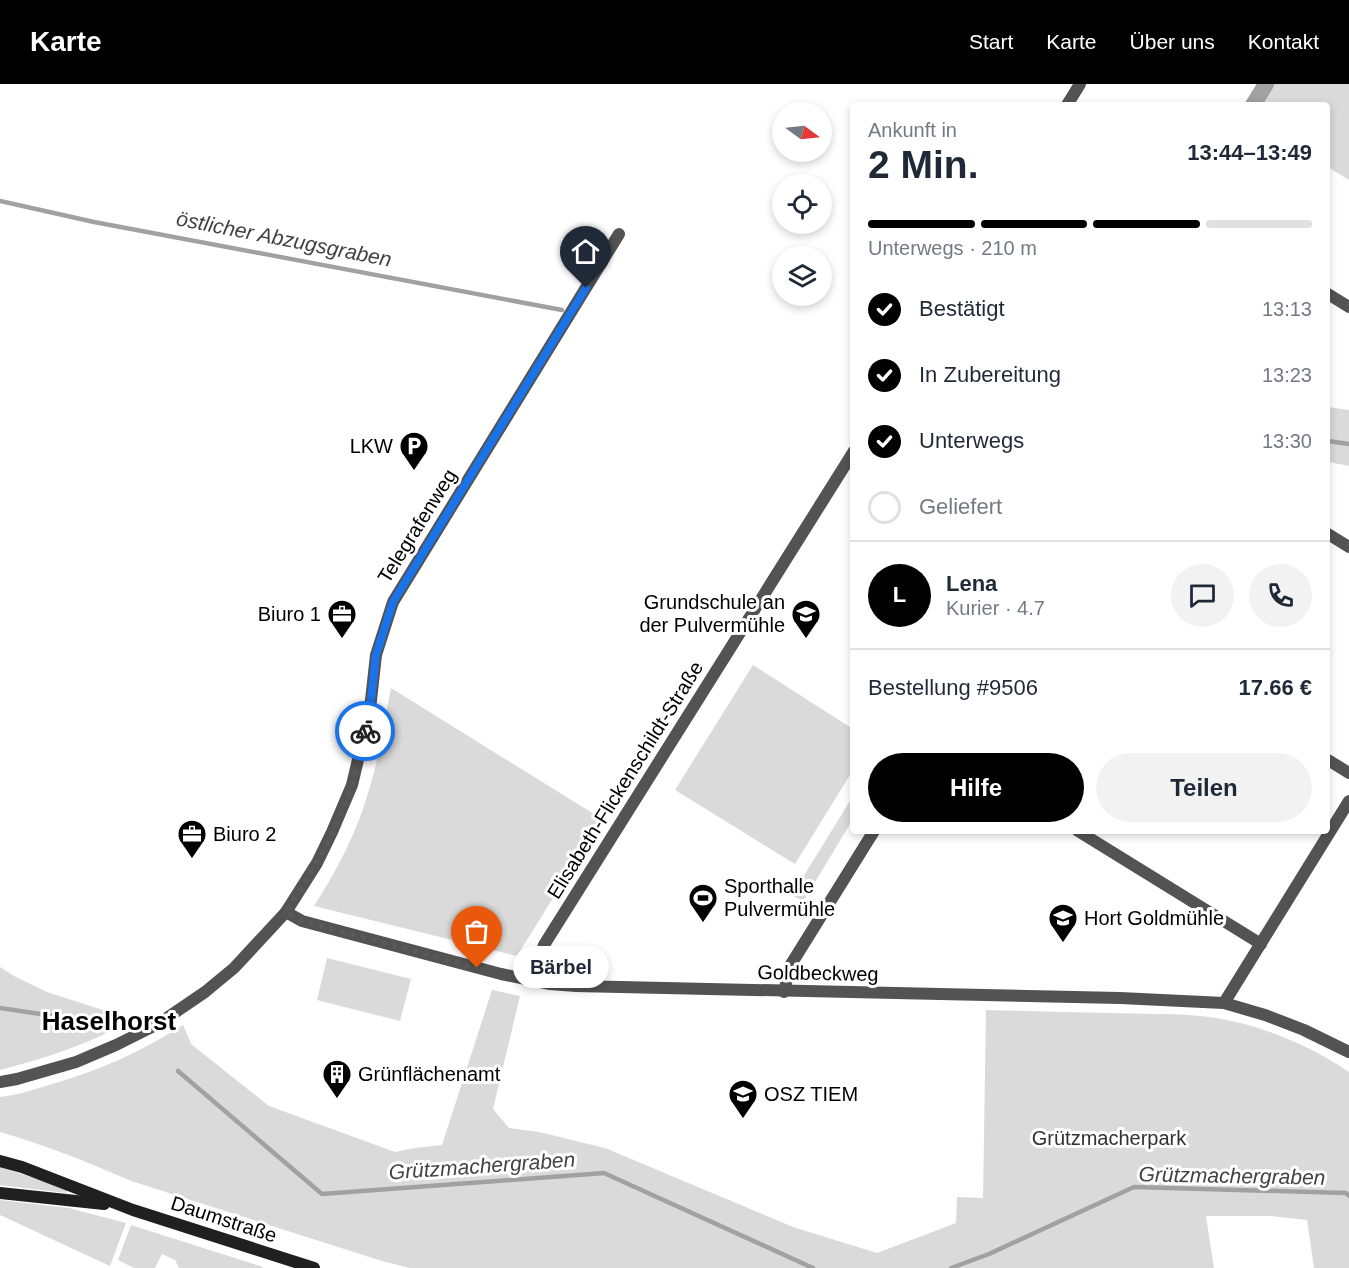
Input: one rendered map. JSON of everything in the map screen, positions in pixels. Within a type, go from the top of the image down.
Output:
[{"type":"main road","name":"Daumstraße","points":[[0,1161],[22,1167],[123,1206],[314,1268]]},
{"type":"main road","name":"Daumstraße","points":[[0,1193],[123,1206]]},
{"type":"street","points":[[1069,102],[1080,84]]},
{"type":"street","name":"Telegrafenweg","points":[[0,1082],[76,1062],[117,1045],[158,1024],[205,992],[234,968],[286,912],[317,863],[352,785],[370,709],[376,655],[393,602],[619,234]]},
{"type":"street","points":[[1330,295],[1349,307]]},
{"type":"street","name":"Elisabeth-Flickenschildt-Straße","points":[[531,981],[544,945],[850,457]]},
{"type":"street","points":[[1330,535],[1349,547]]},
{"type":"street","points":[[1330,761],[1349,773]]},
{"type":"street","points":[[1330,832],[1349,801]]},
{"type":"street","points":[[784,992],[790,966],[872,834]]},
{"type":"street","points":[[1083,834],[1261,944]]},
{"type":"street","points":[[1224,1003],[1329,834]]},
{"type":"street","name":"Goldbeckweg","points":[[286,912],[302,921],[501,974],[550,984],[784,992],[1120,998],[1224,1003],[1265,1014],[1349,1052]]},
{"type":"green space","points":[[1266,84],[1349,84],[1349,180],[1330,168],[1330,102],[1255,102]]},
{"type":"green space","points":[[1330,407],[1349,410],[1349,466],[1330,462]]},
{"type":"green space","points":[[753,665],[850,727],[850,775],[795,864],[675,790]]},
{"type":"green space","points":[[391,688],[602,819],[517,956],[314,906],[358,823],[375,767]]},
{"type":"green space","points":[[850,801],[850,824],[803,902],[792,895]]},
{"type":"green space","points":[[327,958],[411,979],[400,1021],[317,1000]]},
{"type":"green space","points":[[0,967],[47,992],[106,1011],[123,1025],[63,1051],[0,1070]]},
{"type":"green space","name":"Grützmacherpark","points":[[492,990],[520,996],[493,1109],[509,1128],[539,1132],[605,1148],[793,1227],[877,1253],[956,1223],[957,1197],[983,1198],[986,1010],[1198,1016],[1228,1020],[1265,1030],[1300,1044],[1349,1072],[1349,1268],[1314,1268],[1307,1220],[1269,1216],[1206,1216],[1214,1268],[410,1268],[131,1181],[66,1154],[0,1132],[0,1097],[37,1089],[102,1067],[151,1044],[183,1025],[191,1044],[269,1106],[395,1152],[442,1145]]},
{"type":"green space","points":[[0,1167],[68,1189],[66,1193],[0,1185]]},
{"type":"green space","points":[[0,1200],[69,1208],[126,1223],[110,1266],[0,1215]]},
{"type":"green space","points":[[131,1225],[263,1267],[179,1268],[175,1260],[162,1254],[155,1268],[134,1268],[118,1260]]},
{"type":"waterway","points":[[1255,102],[1266,84]]},
{"type":"waterway","name":"östlicher Abzugsgraben","points":[[0,201],[94,222],[562,310]]},
{"type":"waterway","name":"östlicher Abzugsgraben","points":[[1330,441],[1349,444]]},
{"type":"waterway","name":"Grützmachergraben","points":[[0,1008],[101,1023]]},
{"type":"waterway","name":"Grützmachergraben","points":[[178,1071],[322,1194],[604,1173],[813,1268]]},
{"type":"waterway","name":"Grützmachergraben","points":[[951,1268],[989,1254],[1134,1187],[1346,1193],[1349,1196]]},
{"type":"way so far","points":[[365,731],[352,785],[332,832],[317,863],[286,912],[302,921],[477,968]]},
{"type":"place","name":"LKW","points":[[414,472]]},
{"type":"place","name":"Biuro 1","points":[[342,640]]},
{"type":"place","name":"Grundschule an der Pulvermühle","points":[[806,640]]},
{"type":"place","name":"Biuro 2","points":[[192,860]]},
{"type":"place","name":"Sporthalle Pulvermühle","points":[[703,924]]},
{"type":"place","name":"Hort Goldmühle","points":[[1063,944]]},
{"type":"place","name":"Bärbel","points":[[477,968]]},
{"type":"place","name":"Grünflächenamt","points":[[337,1100]]},
{"type":"place","name":"OSZ TIEM","points":[[743,1120]]},
{"type":"district","name":"Haselhorst","points":[[109,1021]]},
{"type":"route","points":[[365,731],[376,655],[393,602],[586,288]]}]
